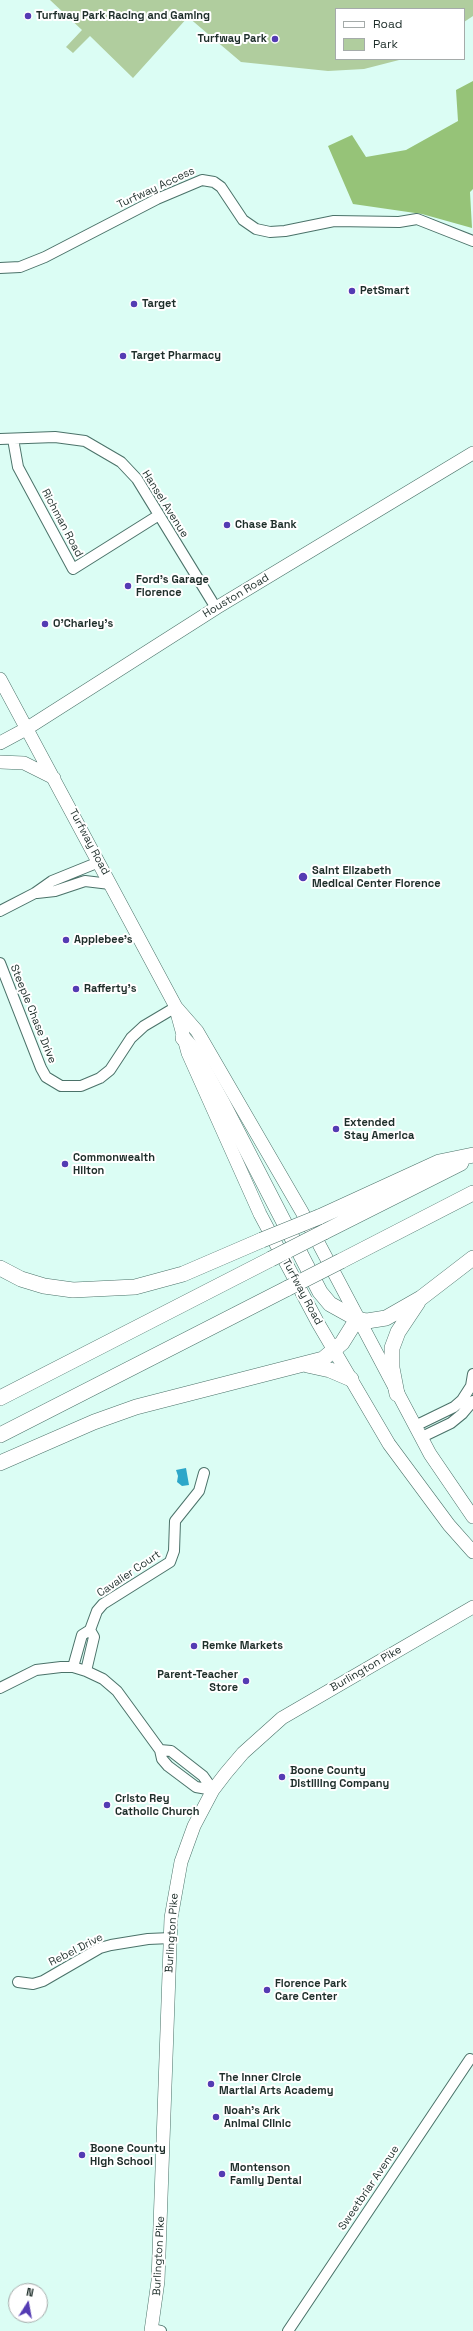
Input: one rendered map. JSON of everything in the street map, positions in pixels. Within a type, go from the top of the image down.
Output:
[{"type":"highway","points":[[183,1038],[192,1048],[223,1104],[320,1292],[330,1304],[357,1319],[367,1321],[386,1318],[421,1298],[473,1258]]},
{"type":"highway","points":[[0,1268],[21,1279],[44,1286],[73,1290],[135,1287],[183,1274],[319,1217],[439,1162],[473,1156]]},
{"type":"highway","points":[[0,1398],[473,1156]]},
{"type":"highway","points":[[0,1435],[473,1193]]},
{"type":"highway","points":[[397,1394],[392,1368],[392,1348],[404,1322],[421,1298]]},
{"type":"highway","points":[[0,1463],[94,1422],[136,1407],[323,1359],[335,1351],[346,1338],[357,1319]]},
{"type":"highway","points":[[304,1364],[330,1370],[351,1379]]},
{"type":"main road","name":"Houston Road","points":[[0,742],[26,729],[216,608],[473,453]]},
{"type":"main road","name":"Turfway Road","points":[[0,679],[176,1007],[197,1031],[205,1044],[302,1212],[357,1319],[430,1454],[473,1517]]},
{"type":"main road","points":[[0,762],[24,763],[54,778]]},
{"type":"main road","name":"Turfway Road","points":[[176,1007],[183,1038],[260,1214],[335,1351],[389,1444],[449,1525],[473,1552]]},
{"type":"main road","name":"Burlington Pike","points":[[155,2330],[173,1899],[181,1862],[194,1826],[213,1790],[243,1753],[282,1718],[473,1607]]},
{"type":"street","name":"Turfway Access","points":[[0,268],[20,267],[45,257],[157,199],[202,180],[214,182],[221,187],[242,220],[256,229],[270,232],[285,231],[334,220],[399,222],[417,220],[473,241]]},
{"type":"street","name":"Hansel Avenue","points":[[0,439],[67,438],[95,445],[114,456],[128,469],[159,515],[216,608]]},
{"type":"street","name":"Richman Road","points":[[13,439],[18,467],[73,569],[159,515]]},
{"type":"street","points":[[0,911],[35,893],[52,881],[99,862]]},
{"type":"street","points":[[35,893],[55,891],[85,881],[110,884]]},
{"type":"street","name":"Steeple Chase Drive","points":[[0,963],[41,1068],[46,1077],[62,1086],[81,1086],[100,1078],[110,1070],[131,1038],[144,1026],[176,1007]]},
{"type":"street","points":[[418,1432],[462,1400],[471,1386],[473,1374]]},
{"type":"street","points":[[418,1432],[450,1423],[462,1414],[473,1401]]},
{"type":"street","name":"Cavalier Court","points":[[73,1667],[82,1635],[90,1630],[97,1611],[103,1604],[170,1562],[174,1552],[175,1521],[199,1490],[204,1473]]},
{"type":"street","name":"Cavalier Court","points":[[86,1671],[94,1637],[90,1630]]},
{"type":"street","points":[[0,1688],[36,1670],[73,1667],[103,1679],[117,1691],[160,1750],[171,1751],[203,1776],[213,1790]]},
{"type":"street","name":"Rebel Drive","points":[[18,1982],[33,1984],[43,1981],[100,1948],[111,1945],[171,1938]]},
{"type":"street","name":"Sweetbriar Avenue","points":[[288,2331],[470,2059]]},
{"type":"green space","name":"Turfway Park","points":[[50,0],[473,0],[473,16],[465,21],[465,8],[335,8],[335,60],[399,60],[364,69],[328,71],[241,62],[188,17],[133,78],[90,36],[73,53],[66,47],[82,30]]},
{"type":"green space","points":[[473,81],[473,189],[470,192],[472,228],[422,214],[353,204],[328,146],[352,135],[366,157],[406,150],[458,121],[456,90]]},
{"type":"water","points":[[186,1468],[189,1485],[182,1486],[177,1482],[178,1476],[176,1470]]},
{"type":"place","name":"Turfway Park Racing and Gaming","points":[[28,16]]},
{"type":"place","name":"Turfway Park","points":[[275,39]]},
{"type":"place","name":"PetSmart","points":[[352,291]]},
{"type":"place","name":"Target","points":[[134,304]]},
{"type":"place","name":"Target Pharmacy","points":[[123,356]]},
{"type":"place","name":"Chase Bank","points":[[227,525]]},
{"type":"place","name":"Ford's Garage Florence","points":[[128,586]]},
{"type":"place","name":"O'Charley's","points":[[45,624]]},
{"type":"place","name":"Saint Elizabeth Medical Center Florence","points":[[303,877]]},
{"type":"place","name":"Applebee's","points":[[66,940]]},
{"type":"place","name":"Rafferty's","points":[[76,989]]},
{"type":"place","name":"Extended Stay America","points":[[336,1129]]},
{"type":"place","name":"Commonwealth Hilton","points":[[65,1164]]},
{"type":"place","name":"Remke Markets","points":[[194,1646]]},
{"type":"place","name":"Parent-Teacher Store","points":[[246,1681]]},
{"type":"place","name":"Boone County Distilling Company","points":[[282,1777]]},
{"type":"place","name":"Cristo Rey Catholic Church","points":[[107,1805]]},
{"type":"place","name":"Florence Park Care Center","points":[[267,1990]]},
{"type":"place","name":"The Inner Circle Martial Arts Academy","points":[[211,2084]]},
{"type":"place","name":"Noah's Ark Animal Clinic","points":[[216,2117]]},
{"type":"place","name":"Boone County High School","points":[[82,2155]]},
{"type":"place","name":"Montenson Family Dental","points":[[222,2174]]}]
